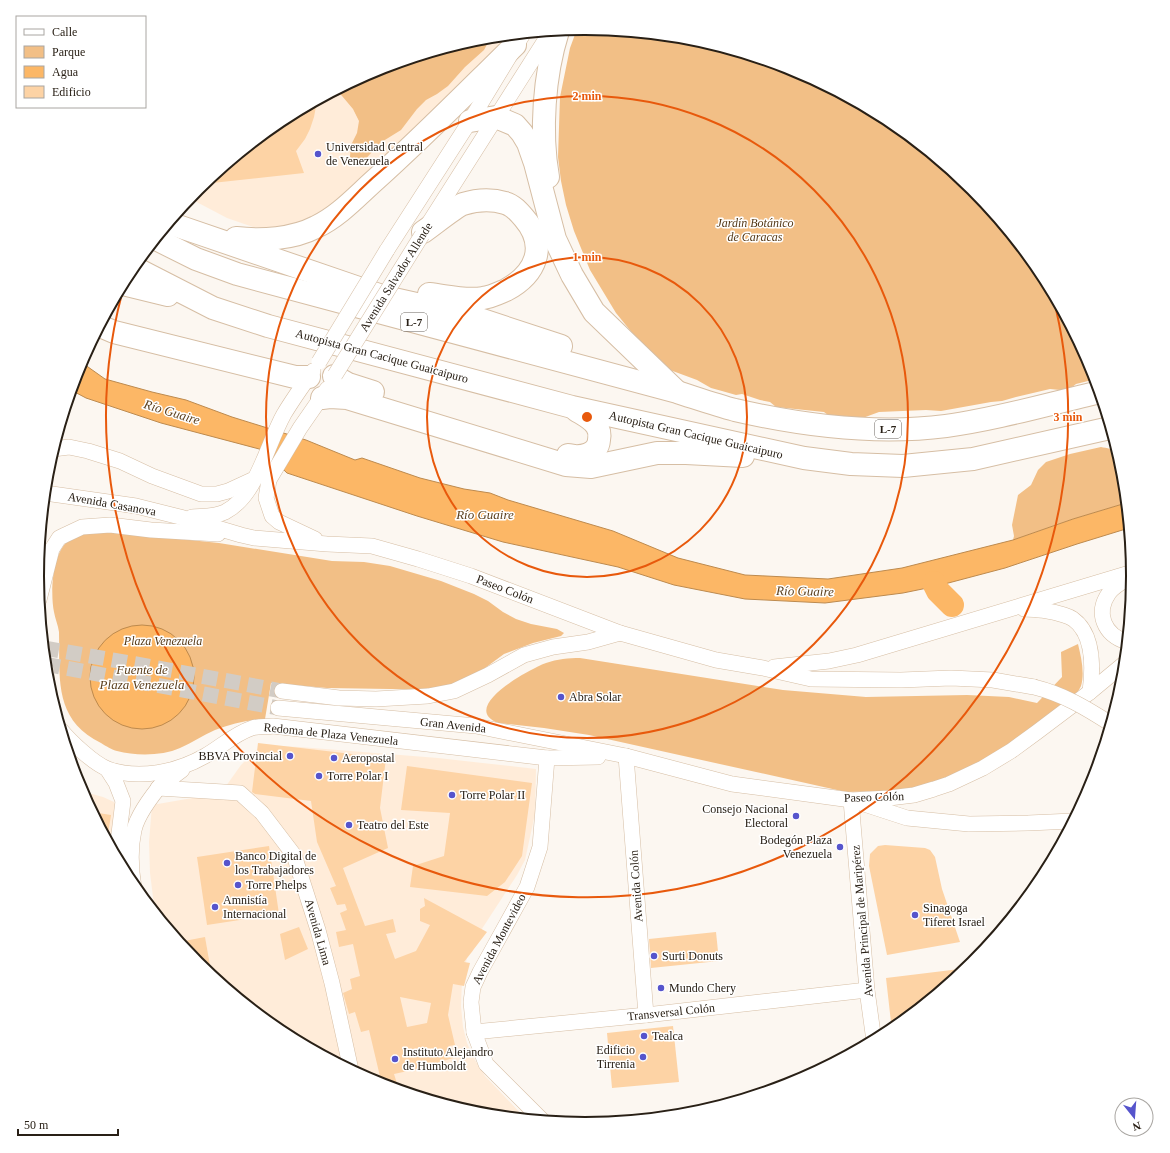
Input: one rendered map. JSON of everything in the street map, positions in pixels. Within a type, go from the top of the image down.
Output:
[{"type":"highway","points":[[556,36],[553,46],[546,96],[545,130],[546,167],[552,199],[563,237],[580,272],[600,308],[624,342]]},
{"type":"highway","points":[[207,235],[248,240],[272,238],[292,235],[315,228],[334,217],[386,170],[519,40]]},
{"type":"highway","points":[[470,121],[496,118],[514,125],[522,133],[528,143],[535,163],[555,239],[572,275],[594,312],[677,392]]},
{"type":"highway","points":[[386,297],[406,293],[426,293],[466,299],[484,298],[500,293],[513,286],[531,270],[535,261],[536,245],[534,234],[526,220],[517,210],[507,203],[476,201],[461,205],[422,234]]},
{"type":"highway","points":[[174,224],[386,297],[470,316],[625,368],[677,392]]},
{"type":"highway","name":"L-7","points":[[160,241],[196,259],[237,274],[677,392],[734,409],[809,425],[839,428],[894,429],[944,426],[1022,412],[1095,393]]},
{"type":"highway","name":"Autopista Gran Cacique Guaicaipuro","points":[[139,270],[213,308],[268,326],[572,407],[804,458],[872,466],[903,466],[973,459],[1106,429]]},
{"type":"highway","points":[[129,286],[213,308]]},
{"type":"highway","points":[[104,328],[114,332],[295,377],[314,370]]},
{"type":"highway","points":[[335,376],[348,384],[564,454],[574,456],[587,455],[595,450],[599,444],[598,429],[595,424],[572,407]]},
{"type":"highway","points":[[322,398],[347,398],[566,465],[591,467],[657,453],[670,452],[804,458]]},
{"type":"street","name":"Avenida Salvador Allende","points":[[327,544],[279,522],[272,516],[266,498],[269,480],[300,428],[322,398],[422,234],[548,36]]},
{"type":"street","name":"Avenida Salvador Allende","points":[[254,479],[284,415],[314,370],[386,250],[470,121],[519,40]]},
{"type":"street","points":[[59,448],[68,447],[88,451],[120,461],[152,476],[201,494],[217,494],[228,491],[254,479]]},
{"type":"street","name":"Avenida Casanova","points":[[180,517],[215,515],[225,512],[243,497],[254,479]]},
{"type":"street","name":"Avenida Casanova","points":[[50,495],[136,506],[241,535]]},
{"type":"street","points":[[44,580],[52,548],[59,538],[82,527],[110,525],[196,534],[241,535]]},
{"type":"street","name":"Paseo Colón","points":[[241,535],[254,538],[372,546],[418,558],[471,576],[620,633],[716,660],[763,668],[811,679],[901,680],[951,678],[993,680],[1034,686],[1072,700],[1107,721]]},
{"type":"street","name":"Paseo Colón","points":[[763,668],[829,661],[857,655],[1126,574]]},
{"type":"street","points":[[1123,640],[1113,635],[1105,624],[1102,614],[1104,601],[1110,591],[1126,581]]},
{"type":"street","points":[[1012,609],[1049,610],[1072,618],[1085,635],[1089,647],[1092,675],[1090,692]]},
{"type":"street","points":[[282,692],[339,698],[376,699],[428,696],[454,691],[488,675],[524,655],[553,647],[588,642],[620,633]]},
{"type":"street","name":"Paseo Colón","points":[[626,756],[732,784],[851,800],[914,795],[949,784],[983,768],[1010,751],[1090,692],[1118,669]]},
{"type":"street","name":"Gran Avenida","points":[[278,708],[476,726],[626,756]]},
{"type":"street","name":"Redoma de Plaza Venezuela","points":[[68,738],[93,760],[107,769],[134,773],[154,773],[173,770],[205,756],[235,735],[253,727],[273,726],[547,758],[626,756]]},
{"type":"street","points":[[73,753],[85,752]]},
{"type":"street","name":"Avenida Colón","points":[[626,756],[646,1015]]},
{"type":"street","name":"Avenida Montevideo","points":[[538,1116],[486,1064],[474,1032],[471,1002],[473,987],[480,972],[527,887],[540,847],[547,758]]},
{"type":"street","points":[[158,788],[191,763]]},
{"type":"street","points":[[107,769],[116,783],[123,802],[117,849]]},
{"type":"street","points":[[133,874],[132,846],[134,829],[143,810],[173,770]]},
{"type":"street","name":"Avenida Lima","points":[[158,788],[240,793],[262,813],[294,855],[318,930],[332,983],[350,1064]]},
{"type":"street","points":[[851,800],[908,818],[969,824],[1068,821]]},
{"type":"street","name":"Avenida Principal de Maripérez","points":[[851,800],[867,990],[873,1035]]},
{"type":"street","name":"Transversal Colón","points":[[474,1032],[646,1015],[867,990]]},
{"type":"shaded area","name":"Universidad Central de Venezuela","points":[[514,40],[341,207],[302,224],[273,228],[253,227],[227,218],[195,201],[228,169],[284,126],[314,108],[378,76],[445,53],[479,45]]},
{"type":"shaded area","points":[[266,747],[300,747],[438,758],[536,769],[535,814],[525,860],[517,875],[474,941],[473,951],[467,958],[462,980],[461,1006],[463,1027],[467,1043],[485,1076],[521,1114],[479,1108],[445,1100],[411,1089],[378,1077],[314,1045],[284,1027],[228,984],[178,934],[155,906],[150,873],[149,842],[152,805],[221,793],[241,765],[256,750]]},
{"type":"shaded area","points":[[89,793],[114,802],[119,812],[116,847],[99,816]]},
{"type":"green space","name":"Jardín Botánico de Caracas","points":[[575,35],[620,36],[691,45],[725,53],[792,76],[856,108],[886,126],[942,169],[992,219],[1015,247],[1054,306],[1071,337],[1090,381],[1076,384],[1071,388],[1060,390],[1050,389],[1002,401],[941,411],[926,410],[879,412],[860,419],[828,415],[824,412],[776,407],[770,402],[742,394],[736,395],[711,388],[697,380],[670,370],[638,340],[616,313],[590,270],[574,231],[566,205],[558,157],[560,97],[570,48]]},
{"type":"green space","points":[[487,44],[484,50],[465,67],[448,86],[426,100],[401,130],[380,143],[362,163],[350,157],[351,145],[357,133],[359,121],[353,109],[340,94],[378,76],[411,64],[445,53]]},
{"type":"green space","points":[[1101,447],[1111,449],[1122,504],[1073,519],[1013,540],[1014,536],[1012,525],[1018,495],[1031,485],[1038,470],[1046,462],[1070,454]]},
{"type":"green space","name":"Plaza Venezuela","points":[[101,531],[219,543],[332,561],[364,562],[390,566],[441,581],[488,601],[516,619],[531,624],[557,629],[564,633],[561,636],[533,643],[504,654],[453,690],[327,688],[271,683],[265,719],[246,721],[221,728],[189,744],[165,753],[132,754],[117,751],[109,748],[85,733],[74,722],[67,710],[62,696],[60,681],[59,632],[54,614],[52,594],[56,561],[65,544],[72,538],[79,535]]},
{"type":"green space","points":[[1078,644],[1083,675],[1081,686],[1072,699],[994,757],[925,786],[892,791],[846,792],[589,735],[498,723],[488,716],[487,708],[492,698],[502,689],[538,666],[563,659],[580,658],[783,690],[866,697],[967,695],[1009,697],[1037,703],[1062,677],[1061,652]]},
{"type":"water","name":"Río Guaire","points":[[86,366],[105,379],[186,400],[232,417],[306,440],[355,460],[362,458],[420,478],[464,489],[490,493],[508,500],[613,531],[678,558],[745,575],[828,579],[902,568],[1013,540],[1073,519],[1122,504],[1124,530],[1005,568],[937,586],[903,593],[825,603],[745,599],[674,585],[618,567],[503,542],[417,516],[287,473],[263,450],[161,423],[86,398],[76,393]]},
{"type":"water","name":"Fuente de Plaza Venezuela","points":[[142,625],[162,629],[179,640],[190,657],[194,677],[190,697],[179,714],[162,725],[142,729],[122,725],[105,714],[94,697],[90,677],[94,657],[105,640],[122,629]]},
{"type":"building","points":[[316,107],[310,129],[296,151],[304,173],[214,183],[255,147],[284,126]]},
{"type":"building","points":[[258,743],[386,758],[380,808],[388,848],[343,868],[365,926],[393,919],[396,932],[386,934],[395,959],[416,951],[430,925],[420,921],[420,909],[425,906],[424,898],[487,932],[464,962],[470,963],[464,986],[453,984],[448,1015],[455,1045],[449,1046],[453,1058],[394,1074],[397,1084],[380,1078],[369,1030],[361,1032],[355,1012],[349,1014],[343,993],[352,989],[350,979],[360,976],[353,944],[339,947],[336,932],[346,930],[340,913],[347,910],[345,904],[337,905],[330,888],[336,886],[317,842],[311,801],[255,794],[252,792]],"holes":[[[400,997],[431,1003],[427,1023],[407,1027]]]},
{"type":"building","points":[[407,766],[532,783],[522,856],[505,882],[487,896],[410,887],[413,866],[444,856],[450,813],[401,810]]},
{"type":"building","points":[[98,813],[111,815],[108,833]]},
{"type":"building","name":"Sinagoga Tiferet Israel","points":[[885,845],[925,848],[930,850],[935,857],[942,889],[960,942],[887,955],[869,866],[870,854],[878,846]]},
{"type":"building","name":"Torre Phelps","points":[[269,846],[279,914],[207,925],[197,857]]},
{"type":"building","points":[[299,927],[308,949],[285,960],[280,934]]},
{"type":"building","points":[[716,932],[719,961],[651,968],[649,939]]},
{"type":"building","points":[[205,937],[210,967],[202,959],[185,941]]},
{"type":"building","points":[[957,969],[942,984],[891,1023],[886,978]]},
{"type":"building","name":"Edificio Tirrenia","points":[[673,1026],[679,1082],[612,1088],[607,1033]]},
{"type":"waterway","points":[[934,583],[938,591],[952,605]]},
{"type":"tunnel","points":[[48,649],[282,691]]},
{"type":"tunnel","points":[[51,665],[278,708]]},
{"type":"place","name":"Universidad Central de Venezuela","points":[[318,154]]},
{"type":"place","name":"Abra Solar","points":[[561,697]]},
{"type":"place","name":"BBVA Provincial","points":[[290,756]]},
{"type":"place","name":"Aeropostal","points":[[334,758]]},
{"type":"place","name":"Torre Polar I","points":[[319,776]]},
{"type":"place","name":"Torre Polar II","points":[[452,795]]},
{"type":"place","name":"Consejo Nacional Electoral","points":[[796,816]]},
{"type":"place","name":"Teatro del Este","points":[[349,825]]},
{"type":"place","name":"Bodegón Plaza Venezuela","points":[[840,847]]},
{"type":"place","name":"Banco Digital de los Trabajadores","points":[[227,863]]},
{"type":"place","name":"Torre Phelps","points":[[238,885]]},
{"type":"place","name":"Amnistía Internacional","points":[[215,907]]},
{"type":"place","name":"Sinagoga Tiferet Israel","points":[[915,915]]},
{"type":"place","name":"Surti Donuts","points":[[654,956]]},
{"type":"place","name":"Mundo Chery","points":[[661,988]]},
{"type":"place","name":"Tealca","points":[[644,1036]]},
{"type":"place","name":"Edificio Tirrenia","points":[[643,1057]]},
{"type":"place","name":"Instituto Alejandro de Humboldt","points":[[395,1059]]}]
